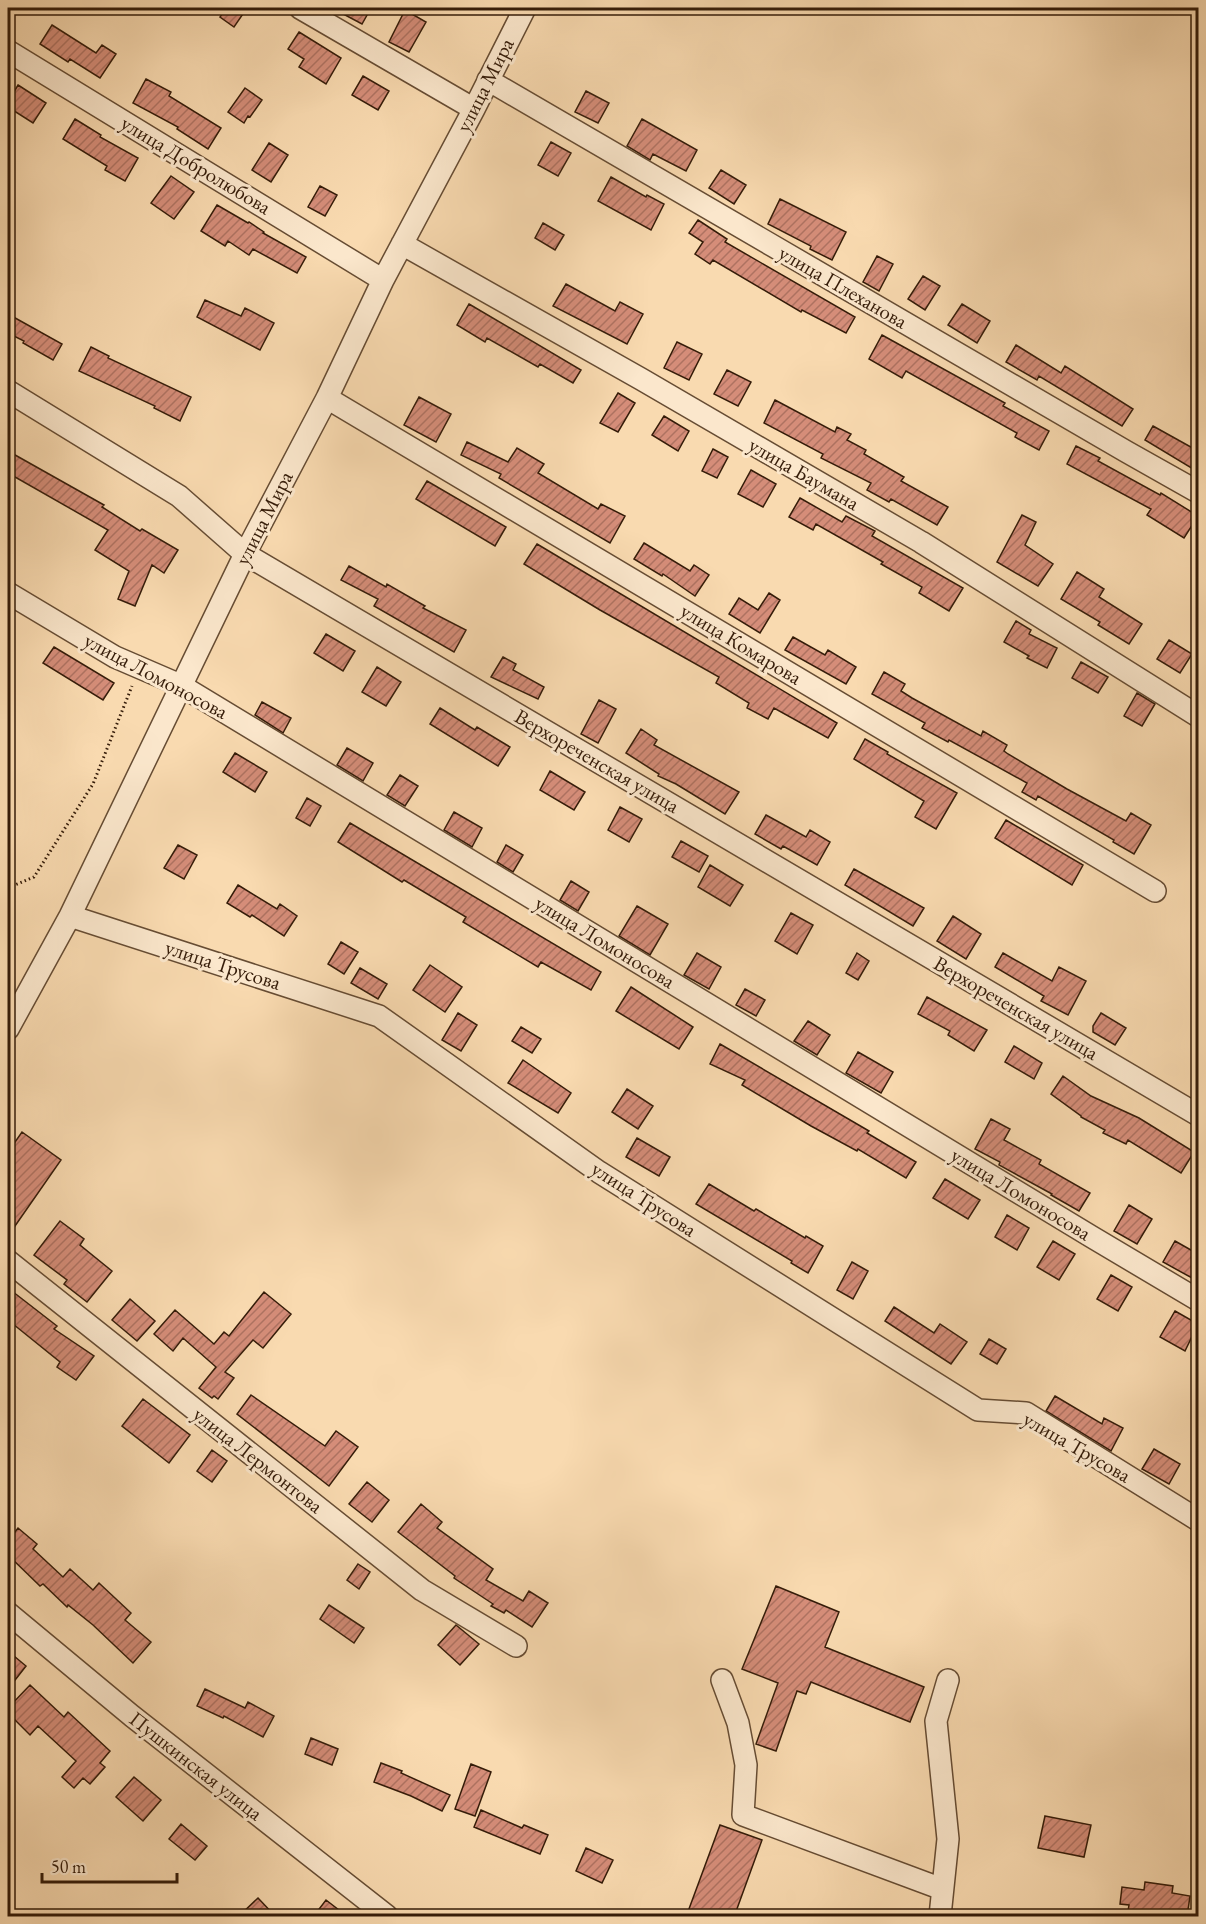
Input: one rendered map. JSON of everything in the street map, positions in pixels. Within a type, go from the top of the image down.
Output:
[{"type":"street","points":[[300,8],[474,109]]},
{"type":"street","name":"улица Мира","points":[[8,1029],[70,916],[245,554],[327,398],[383,280],[525,8]]},
{"type":"street","name":"улица Добролюбова","points":[[8,51],[383,280]]},
{"type":"street","name":"улица Плеханова","points":[[488,80],[1198,492]]},
{"type":"street","name":"улица Баумана","points":[[402,244],[641,379],[921,542],[1198,716]]},
{"type":"street","name":"Верхореченская улица","points":[[8,391],[179,496],[245,554],[1198,1115]]},
{"type":"street","name":"улица Комарова","points":[[327,398],[1155,891]]},
{"type":"street","name":"улица Ломоносова","points":[[8,592],[115,657],[180,685],[1198,1300]]},
{"type":"street","name":"улица Трусова","points":[[70,916],[380,1016],[599,1172],[978,1410],[1026,1413],[1198,1520]]},
{"type":"street","name":"улица Лермонтова","points":[[8,1261],[422,1590],[516,1646]]},
{"type":"street","name":"Пушкинская улица","points":[[8,1612],[132,1716],[387,1917]]},
{"type":"street","points":[[722,1680],[738,1723],[746,1765],[743,1815],[942,1889]]},
{"type":"street","points":[[940,1917],[948,1839],[936,1721],[948,1680]]},
{"type":"path","points":[[8,888],[34,877],[93,784],[139,668]]},
{"type":"building","points":[[226,8],[247,8],[234,27],[220,17]]},
{"type":"building","points":[[332,8],[371,8],[362,24]]},
{"type":"building","points":[[405,10],[426,22],[409,52],[389,42]]},
{"type":"building","points":[[52,25],[96,53],[102,45],[116,54],[100,78],[70,59],[68,62],[40,44]]},
{"type":"building","points":[[299,32],[341,58],[326,84],[299,67],[304,59],[288,49]]},
{"type":"building","points":[[363,76],[389,91],[378,110],[352,95]]},
{"type":"building","points":[[146,79],[171,92],[169,96],[221,128],[208,149],[177,129],[178,127],[133,103]]},
{"type":"building","points":[[18,85],[46,103],[33,123],[8,107],[8,102]]},
{"type":"building","points":[[245,88],[262,100],[244,123],[228,112]]},
{"type":"building","points":[[586,91],[609,103],[598,123],[575,112]]},
{"type":"building","points":[[75,119],[101,135],[100,137],[138,158],[125,181],[105,170],[107,166],[63,139]]},
{"type":"building","points":[[642,119],[697,150],[686,171],[653,154],[650,160],[627,146]]},
{"type":"building","points":[[551,142],[571,153],[558,176],[538,165]]},
{"type":"building","points":[[269,143],[288,155],[271,182],[252,170]]},
{"type":"building","points":[[721,170],[746,185],[734,204],[709,188]]},
{"type":"building","points":[[171,176],[194,192],[174,219],[151,203]]},
{"type":"building","points":[[611,177],[646,197],[647,195],[664,204],[651,230],[598,201]]},
{"type":"building","points":[[320,186],[337,195],[325,216],[308,207]]},
{"type":"building","points":[[780,199],[846,232],[832,260],[810,249],[811,246],[768,224]]},
{"type":"building","points":[[217,205],[306,257],[297,273],[253,249],[249,255],[228,241],[225,246],[201,231]]},
{"type":"building","points":[[698,220],[727,239],[725,242],[855,317],[846,333],[802,310],[801,312],[713,260],[710,264],[695,254],[703,242],[689,233]]},
{"type":"building","points":[[543,223],[564,235],[555,250],[535,238]]},
{"type":"building","points":[[877,256],[893,264],[879,291],[863,282]]},
{"type":"building","points":[[923,276],[940,286],[925,310],[908,299]]},
{"type":"building","points":[[566,284],[615,311],[620,302],[643,314],[627,344],[553,306]]},
{"type":"building","points":[[205,300],[241,316],[245,308],[274,323],[260,350],[197,317]]},
{"type":"building","points":[[469,304],[581,370],[573,383],[540,364],[538,367],[487,338],[485,342],[457,325]]},
{"type":"building","points":[[962,304],[990,321],[977,343],[948,325]]},
{"type":"building","points":[[8,314],[62,344],[53,360],[8,333]]},
{"type":"building","points":[[882,335],[1005,403],[1003,406],[1049,431],[1039,450],[1015,437],[1017,433],[906,371],[902,378],[869,359]]},
{"type":"building","points":[[677,342],[702,354],[689,380],[664,368]]},
{"type":"building","points":[[1016,345],[1061,373],[1065,366],[1133,409],[1122,426],[1039,376],[1037,380],[1006,362]]},
{"type":"building","points":[[91,347],[109,356],[108,358],[191,397],[180,421],[154,408],[155,406],[79,371]]},
{"type":"building","points":[[727,370],[751,382],[738,406],[714,394]]},
{"type":"building","points":[[618,393],[635,403],[618,432],[600,423]]},
{"type":"building","points":[[419,397],[451,414],[436,442],[404,425]]},
{"type":"building","points":[[775,400],[835,432],[837,427],[851,434],[847,440],[866,450],[864,454],[904,477],[901,481],[948,507],[937,525],[891,499],[889,502],[867,490],[871,483],[821,458],[823,454],[764,423]]},
{"type":"building","points":[[664,416],[689,431],[678,451],[652,435]]},
{"type":"building","points":[[1153,426],[1198,451],[1198,472],[1145,440]]},
{"type":"building","points":[[467,442],[508,462],[517,448],[544,464],[538,473],[598,509],[601,504],[625,516],[610,543],[499,478],[501,474],[461,455]]},
{"type":"building","points":[[1076,446],[1100,458],[1098,461],[1160,495],[1161,493],[1198,516],[1184,538],[1147,515],[1151,509],[1067,464]]},
{"type":"building","points":[[713,449],[728,457],[717,478],[702,471]]},
{"type":"building","points":[[8,451],[104,505],[102,507],[140,531],[142,529],[178,550],[164,573],[152,565],[135,606],[118,599],[129,571],[95,550],[108,530],[8,473]]},
{"type":"building","points":[[751,470],[776,484],[763,507],[738,494]]},
{"type":"building","points":[[427,481],[506,527],[495,546],[416,499]]},
{"type":"building","points":[[800,498],[842,522],[846,516],[875,531],[872,536],[963,588],[949,611],[919,593],[922,587],[881,564],[883,562],[816,524],[813,530],[789,517]]},
{"type":"building","points":[[1022,515],[1036,522],[1025,545],[1053,564],[1038,586],[997,562]]},
{"type":"building","points":[[644,543],[690,571],[694,565],[709,575],[695,596],[663,574],[662,576],[634,559]]},
{"type":"building","points":[[537,544],[837,723],[828,738],[774,708],[768,719],[747,708],[749,703],[716,683],[719,677],[524,564]]},
{"type":"building","points":[[349,566],[386,587],[387,584],[425,606],[423,608],[466,630],[454,652],[374,606],[378,599],[341,580]]},
{"type":"building","points":[[1077,572],[1104,589],[1099,597],[1142,624],[1129,644],[1098,625],[1100,622],[1061,599]]},
{"type":"building","points":[[769,593],[780,600],[760,633],[729,614],[739,598],[758,610]]},
{"type":"building","points":[[1016,621],[1031,630],[1029,634],[1057,648],[1047,668],[1004,642]]},
{"type":"building","points":[[326,634],[355,651],[343,671],[314,653]]},
{"type":"building","points":[[793,637],[825,655],[828,650],[856,667],[846,684],[785,650]]},
{"type":"building","points":[[1169,640],[1192,654],[1180,673],[1157,659]]},
{"type":"building","points":[[54,647],[114,683],[103,700],[43,663]]},
{"type":"building","points":[[503,657],[516,664],[513,670],[544,687],[538,699],[491,677]]},
{"type":"building","points":[[1081,662],[1108,677],[1098,693],[1072,678]]},
{"type":"building","points":[[377,667],[401,682],[386,706],[362,692]]},
{"type":"building","points":[[884,672],[905,684],[901,691],[981,736],[983,731],[1007,745],[1004,751],[1008,754],[1067,789],[1126,821],[1131,813],[1151,825],[1134,854],[1038,796],[1036,800],[1022,792],[1027,783],[949,740],[948,742],[922,728],[925,723],[872,694]]},
{"type":"building","points":[[1137,693],[1155,704],[1142,726],[1124,716]]},
{"type":"building","points":[[599,700],[616,709],[598,743],[581,734]]},
{"type":"building","points":[[262,702],[291,718],[283,733],[255,715]]},
{"type":"building","points":[[440,708],[475,730],[477,727],[510,747],[498,766],[430,724]]},
{"type":"building","points":[[641,729],[657,740],[654,745],[739,792],[725,814],[676,784],[658,776],[659,774],[626,753]]},
{"type":"building","points":[[865,739],[957,793],[936,829],[915,817],[924,801],[854,759]]},
{"type":"building","points":[[347,748],[373,763],[363,781],[337,765]]},
{"type":"building","points":[[235,753],[267,772],[255,792],[223,772]]},
{"type":"building","points":[[550,771],[585,792],[574,810],[540,790]]},
{"type":"building","points":[[400,775],[418,786],[405,806],[387,795]]},
{"type":"building","points":[[307,798],[321,806],[310,826],[296,818]]},
{"type":"building","points":[[620,807],[642,819],[629,842],[608,830]]},
{"type":"building","points":[[454,812],[482,828],[472,847],[444,830]]},
{"type":"building","points":[[766,815],[806,837],[810,830],[830,842],[817,865],[755,834]]},
{"type":"building","points":[[1006,820],[1083,865],[1072,885],[995,838]]},
{"type":"building","points":[[350,823],[601,972],[591,990],[541,962],[538,967],[463,922],[466,917],[404,880],[402,882],[338,842]]},
{"type":"building","points":[[681,841],[708,856],[699,872],[672,857]]},
{"type":"building","points":[[178,845],[197,855],[184,879],[164,868]]},
{"type":"building","points":[[506,845],[523,855],[513,872],[497,862]]},
{"type":"building","points":[[710,865],[743,885],[730,906],[698,887]]},
{"type":"building","points":[[854,869],[924,908],[913,926],[845,885]]},
{"type":"building","points":[[571,881],[589,892],[578,911],[560,900]]},
{"type":"building","points":[[238,885],[277,909],[280,904],[297,916],[284,936],[252,915],[250,917],[227,903]]},
{"type":"building","points":[[637,906],[668,924],[650,955],[619,936]]},
{"type":"building","points":[[791,913],[813,925],[797,954],[775,941]]},
{"type":"building","points":[[953,916],[981,934],[966,959],[937,941]]},
{"type":"building","points":[[341,942],[358,952],[344,974],[328,964]]},
{"type":"building","points":[[697,953],[721,967],[709,989],[684,975]]},
{"type":"building","points":[[857,953],[869,961],[858,980],[846,973]]},
{"type":"building","points":[[1003,953],[1052,981],[1059,967],[1086,981],[1068,1015],[1041,1001],[1044,996],[995,967]]},
{"type":"building","points":[[430,965],[462,987],[445,1012],[413,990]]},
{"type":"building","points":[[360,968],[387,984],[378,999],[351,983]]},
{"type":"building","points":[[631,987],[693,1027],[679,1049],[616,1011]]},
{"type":"building","points":[[745,989],[765,1000],[756,1016],[736,1005]]},
{"type":"building","points":[[927,997],[987,1030],[974,1051],[948,1035],[950,1031],[918,1014]]},
{"type":"building","points":[[458,1013],[477,1025],[461,1051],[442,1040]]},
{"type":"building","points":[[1101,1013],[1126,1028],[1115,1045],[1093,1032],[1093,1026]]},
{"type":"building","points":[[808,1021],[830,1035],[817,1055],[794,1041]]},
{"type":"building","points":[[521,1027],[541,1039],[532,1053],[512,1041]]},
{"type":"building","points":[[720,1044],[869,1131],[867,1133],[916,1162],[906,1178],[742,1085],[745,1080],[710,1064]]},
{"type":"building","points":[[1014,1046],[1042,1063],[1034,1079],[1005,1062]]},
{"type":"building","points":[[858,1052],[893,1072],[881,1093],[846,1073]]},
{"type":"building","points":[[523,1060],[571,1093],[558,1113],[508,1083]]},
{"type":"building","points":[[1063,1076],[1091,1096],[1139,1118],[1194,1152],[1181,1173],[1128,1140],[1126,1144],[1103,1133],[1105,1130],[1081,1117],[1051,1094]]},
{"type":"building","points":[[627,1089],[653,1106],[638,1129],[612,1112]]},
{"type":"building","points":[[991,1119],[1010,1129],[1004,1140],[1041,1160],[1039,1164],[1090,1193],[1079,1211],[975,1149]]},
{"type":"building","points":[[22,1132],[61,1160],[8,1236],[8,1152]]},
{"type":"building","points":[[637,1138],[670,1157],[659,1176],[626,1157]]},
{"type":"building","points":[[945,1179],[980,1200],[968,1219],[933,1198]]},
{"type":"building","points":[[709,1184],[754,1211],[756,1209],[823,1246],[808,1273],[791,1263],[792,1261],[696,1204]]},
{"type":"building","points":[[1129,1205],[1152,1219],[1137,1244],[1114,1231]]},
{"type":"building","points":[[1007,1215],[1029,1228],[1017,1250],[995,1237]]},
{"type":"building","points":[[60,1221],[84,1239],[80,1245],[112,1271],[87,1302],[64,1284],[67,1280],[34,1255]]},
{"type":"building","points":[[1053,1241],[1075,1254],[1059,1280],[1037,1267]]},
{"type":"building","points":[[1175,1241],[1198,1254],[1198,1266],[1192,1278],[1163,1262]]},
{"type":"building","points":[[852,1262],[868,1271],[853,1299],[837,1290]]},
{"type":"building","points":[[1111,1275],[1132,1287],[1118,1311],[1097,1299]]},
{"type":"building","points":[[8,1288],[57,1326],[54,1329],[94,1356],[76,1380],[57,1367],[60,1362],[8,1320]]},
{"type":"building","points":[[264,1292],[291,1314],[263,1348],[253,1340],[225,1372],[234,1378],[218,1399],[214,1396],[212,1398],[199,1388],[216,1367],[183,1338],[173,1351],[154,1334],[175,1310],[214,1344],[224,1332],[229,1336]]},
{"type":"building","points":[[130,1299],[155,1321],[137,1341],[112,1320]]},
{"type":"building","points":[[894,1307],[934,1333],[940,1324],[967,1342],[951,1364],[885,1321]]},
{"type":"building","points":[[1175,1311],[1198,1324],[1185,1351],[1160,1337]]},
{"type":"building","points":[[989,1339],[1006,1349],[997,1364],[980,1354]]},
{"type":"building","points":[[251,1395],[325,1446],[336,1431],[358,1447],[329,1486],[237,1414]]},
{"type":"building","points":[[1055,1396],[1102,1424],[1104,1418],[1123,1428],[1111,1451],[1046,1411]]},
{"type":"building","points":[[143,1399],[190,1435],[169,1463],[122,1426]]},
{"type":"building","points":[[1154,1449],[1180,1464],[1169,1484],[1142,1469]]},
{"type":"building","points":[[212,1450],[227,1461],[212,1482],[197,1471]]},
{"type":"building","points":[[367,1482],[389,1500],[372,1522],[349,1504]]},
{"type":"building","points":[[421,1504],[442,1522],[437,1528],[493,1569],[486,1580],[523,1601],[529,1591],[548,1603],[532,1627],[506,1610],[504,1613],[491,1606],[493,1604],[454,1578],[455,1576],[398,1532]]},
{"type":"building","points":[[8,1526],[15,1532],[18,1528],[37,1544],[33,1549],[63,1577],[70,1569],[93,1590],[99,1583],[131,1613],[125,1620],[151,1642],[133,1663],[93,1625],[68,1605],[67,1607],[43,1584],[40,1586],[8,1555]]},
{"type":"building","points":[[358,1564],[370,1572],[359,1589],[347,1580]]},
{"type":"building","points":[[776,1586],[839,1612],[825,1647],[924,1687],[910,1722],[811,1682],[806,1694],[797,1691],[776,1751],[756,1744],[778,1683],[742,1669]]},
{"type":"building","points":[[329,1605],[364,1628],[354,1643],[320,1619]]},
{"type":"building","points":[[456,1625],[479,1644],[460,1665],[438,1645]]},
{"type":"building","points":[[8,1651],[26,1666],[8,1689]]},
{"type":"building","points":[[30,1685],[64,1717],[68,1712],[110,1751],[100,1763],[105,1767],[90,1784],[83,1778],[74,1788],[62,1777],[76,1761],[38,1726],[30,1735],[8,1713],[8,1708]]},
{"type":"building","points":[[205,1689],[245,1708],[248,1702],[274,1716],[263,1737],[224,1716],[223,1718],[197,1706]]},
{"type":"building","points":[[311,1738],[338,1749],[332,1765],[305,1754]]},
{"type":"building","points":[[381,1763],[450,1795],[442,1811],[374,1782]]},
{"type":"building","points":[[471,1764],[491,1772],[475,1816],[455,1809]]},
{"type":"building","points":[[134,1777],[161,1800],[143,1821],[116,1797]]},
{"type":"building","points":[[481,1810],[522,1828],[524,1825],[548,1835],[540,1854],[474,1827]]},
{"type":"building","points":[[1045,1816],[1091,1825],[1084,1857],[1038,1848]]},
{"type":"building","points":[[181,1824],[207,1846],[195,1860],[169,1839]]},
{"type":"building","points":[[720,1825],[762,1840],[734,1917],[686,1917]]},
{"type":"building","points":[[586,1848],[613,1860],[602,1883],[576,1871]]},
{"type":"building","points":[[1145,1882],[1173,1886],[1172,1893],[1190,1896],[1187,1917],[1127,1917],[1129,1905],[1120,1904],[1122,1887],[1144,1890]]},
{"type":"building","points":[[258,1898],[276,1917],[238,1917]]},
{"type":"building","points":[[326,1900],[348,1917],[313,1917]]}]
